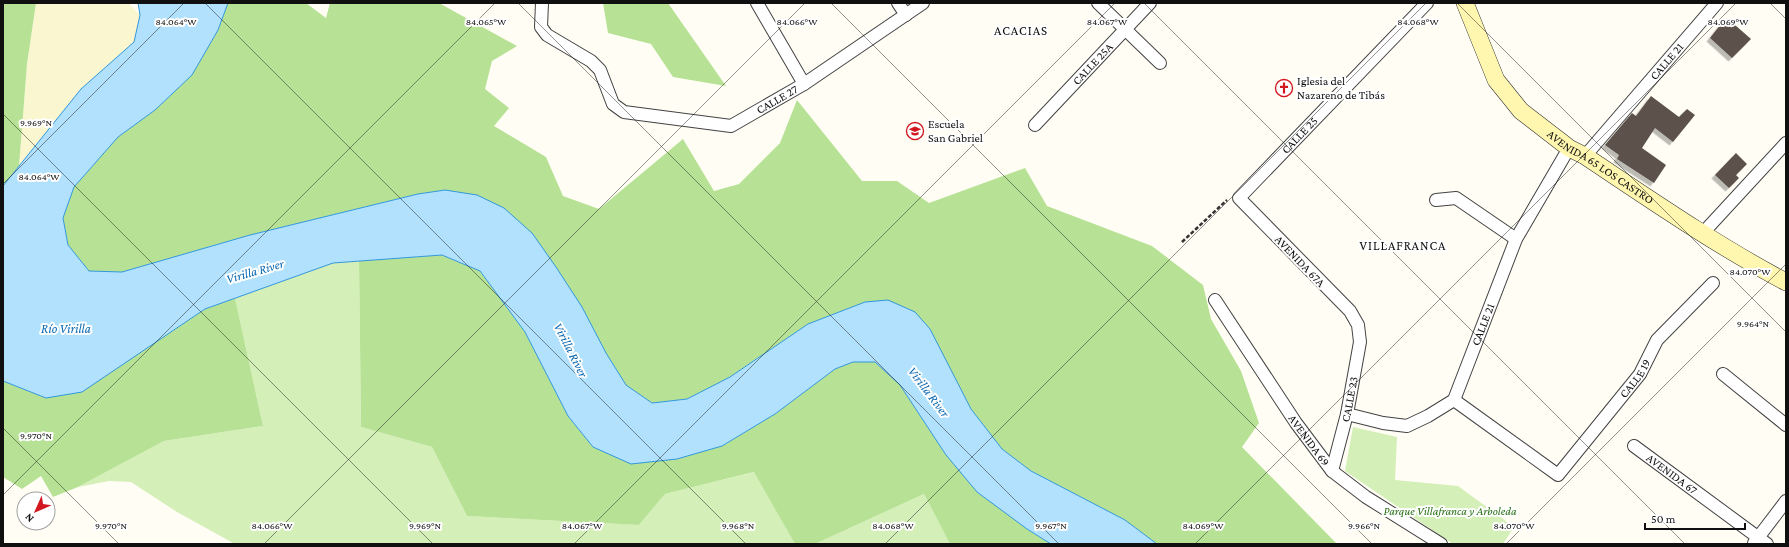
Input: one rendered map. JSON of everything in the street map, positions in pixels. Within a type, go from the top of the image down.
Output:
[{"type":"street","name":"CALLE 27","points":[[542,3],[541,27],[547,35],[591,61],[600,70],[613,104],[624,112],[732,126],[804,84],[923,3]]},
{"type":"street","points":[[757,3],[804,84]]},
{"type":"street","points":[[898,3],[906,15]]},
{"type":"street","points":[[1098,3],[1160,64]]},
{"type":"street","name":"CALLE 25A","points":[[1035,125],[1150,3]]},
{"type":"street","name":"CALLE 25","points":[[1239,198],[1427,3]]},
{"type":"street","name":"AVENIDA 65 LOS CASTRO","points":[[1465,3],[1496,80],[1521,111],[1569,148],[1585,156],[1702,234],[1740,258],[1786,282]]},
{"type":"street","name":"CALLE 21","points":[[1585,156],[1717,3]]},
{"type":"street","points":[[1702,234],[1786,143]]},
{"type":"street","name":"CALLE 21","points":[[1454,400],[1516,239],[1569,148]]},
{"type":"street","name":"AVENIDA 67A","points":[[1239,198],[1350,311],[1358,325]]},
{"type":"street","points":[[1436,200],[1456,198],[1516,239]]},
{"type":"street","name":"CALLE 19","points":[[1454,400],[1558,475],[1640,374],[1657,340],[1713,283]]},
{"type":"street","name":"AVENIDA 69","points":[[1216,300],[1296,423],[1332,471],[1366,497],[1440,544]]},
{"type":"street","name":"CALLE 23","points":[[1332,471],[1347,414],[1360,342],[1358,325]]},
{"type":"street","points":[[1723,374],[1786,425]]},
{"type":"street","points":[[1347,414],[1383,423],[1407,426],[1428,416],[1454,400]]},
{"type":"street","name":"AVENIDA 67","points":[[1634,446],[1760,542]]},
{"type":"street","points":[[1760,542],[1786,501]]},
{"type":"path","points":[[1182,242],[1229,198],[1239,198]]},
{"type":"shaded area","points":[[36,3],[128,3],[140,15],[134,42],[81,89],[19,166],[27,64]]},
{"type":"green space","points":[[3,3],[36,3],[27,64],[19,166],[3,186]]},
{"type":"green space","points":[[228,3],[306,3],[326,18],[330,3],[439,3],[517,46],[492,61],[485,89],[509,108],[494,126],[546,157],[563,196],[599,209],[683,139],[714,191],[739,184],[780,143],[797,100],[862,181],[897,181],[929,203],[1025,168],[1047,206],[1152,246],[1203,285],[1211,319],[1241,371],[1259,423],[1242,447],[1337,544],[1157,544],[1125,520],[1031,471],[1002,449],[971,409],[952,372],[865,302],[808,324],[730,377],[687,399],[652,403],[626,385],[606,353],[445,190],[418,194],[250,235],[122,272],[89,271],[68,245],[63,218],[74,187],[118,137],[155,110],[192,75],[218,30]]},
{"type":"green space","points":[[603,3],[668,3],[726,86],[673,77],[651,44],[608,33]]},
{"type":"green space","points":[[442,255],[480,271],[525,332],[568,416],[593,447],[722,446],[775,414],[835,369],[853,362],[875,362],[900,385],[946,455],[1027,529],[1051,544],[950,544],[924,494],[815,544],[795,544],[754,472],[665,494],[639,525],[467,516],[432,447],[361,427],[359,261]]},
{"type":"green space","points":[[359,261],[361,427],[432,447],[467,516],[639,525],[665,494],[755,472],[795,544],[235,544],[177,512],[131,482],[109,481],[78,487],[164,441],[263,426],[235,298],[333,263]]},
{"type":"green space","points":[[235,298],[263,426],[164,441],[78,487],[56,496],[56,491],[50,491],[41,476],[22,489],[3,477],[3,381],[46,398],[151,344],[205,309]]},
{"type":"green space","name":"Parque Villafranca y Arboleda","points":[[1353,427],[1397,437],[1395,480],[1458,486],[1514,527],[1503,544],[1453,544],[1345,471]]},
{"type":"green space","points":[[924,494],[950,544],[815,544]]},
{"type":"water","name":"Río Virilla","points":[[138,3],[228,3],[218,30],[192,75],[155,110],[118,137],[74,187],[63,218],[68,245],[89,271],[122,272],[250,235],[418,194],[445,190],[477,195],[504,208],[532,233],[582,307],[606,353],[626,385],[652,403],[687,399],[730,377],[808,324],[865,302],[888,300],[915,312],[930,329],[971,409],[1002,449],[1031,471],[1125,520],[1157,544],[1051,544],[1027,529],[977,492],[946,455],[900,385],[875,362],[853,362],[835,369],[775,414],[722,446],[677,459],[631,464],[593,447],[568,416],[525,332],[480,271],[442,255],[333,263],[205,309],[82,392],[46,398],[3,381],[3,186],[81,89],[134,42],[140,15]]},
{"type":"building","points":[[1721,24],[1735,25],[1751,39],[1732,58],[1710,38]]},
{"type":"building","points":[[1651,96],[1679,117],[1687,109],[1695,115],[1673,142],[1655,128],[1642,148],[1666,165],[1654,183],[1617,159],[1619,155],[1605,145],[1632,113],[1636,116]]},
{"type":"building","points":[[1736,153],[1747,164],[1736,175],[1739,178],[1729,188],[1715,175]]},
{"type":"place","name":"Iglesia del Nazareno de Tibás","points":[[1284,88]]},
{"type":"place","name":"Escuela San Gabriel","points":[[915,131]]},
{"type":"district","name":"ACACIAS","points":[[1021,30]]},
{"type":"district","name":"VILLAFRANCA","points":[[1403,245]]},
{"type":"water label","name":"Virilla River","points":[[255,271]]},
{"type":"water label","name":"Virilla River","points":[[571,350]]},
{"type":"water label","name":"Virilla River","points":[[929,392]]}]
